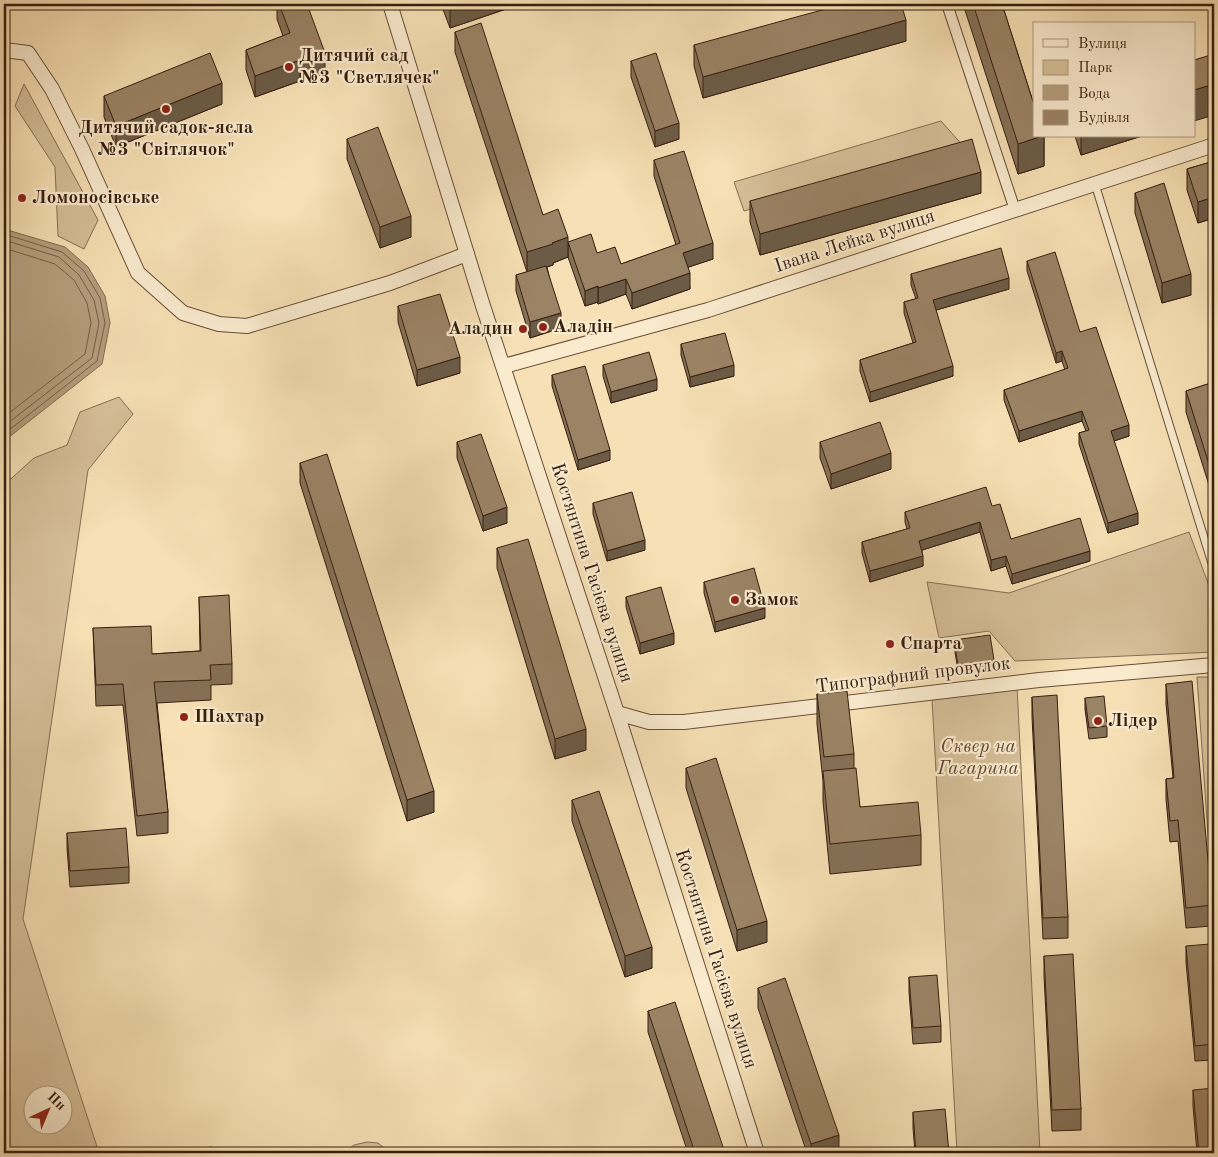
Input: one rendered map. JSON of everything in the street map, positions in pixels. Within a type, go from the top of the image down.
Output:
[{"type":"street","name":"Костянтина Гасієва вулиця","points":[[390,4],[467,254],[617,713],[757,1153]]},
{"type":"street","points":[[947,4],[1015,210]]},
{"type":"street","points":[[4,50],[28,53],[52,89],[78,140],[138,273],[183,313],[219,324],[246,326],[390,283],[467,254]]},
{"type":"street","name":"Івана Лейка вулиця","points":[[504,366],[708,310],[1214,145]]},
{"type":"street","name":"Типографний провулок","points":[[617,713],[649,722],[684,722],[1039,680],[1214,665]]},
{"type":"lane","points":[[1095,184],[1214,570]]},
{"type":"green space","points":[[24,84],[98,220],[84,249],[58,236],[55,167],[15,106]]},
{"type":"green space","points":[[941,121],[965,148],[744,211],[734,182]]},
{"type":"green space","points":[[119,397],[133,414],[88,470],[23,919],[99,1153],[4,1153],[4,485],[34,458],[67,445],[80,412]]},
{"type":"green space","points":[[1189,532],[1214,599],[1214,652],[1015,661],[989,631],[939,638],[927,582],[1009,593]]},
{"type":"green space","points":[[1197,677],[1214,677],[1214,921]]},
{"type":"green space","name":"Сквер на Гагарина","points":[[1017,686],[1040,1153],[957,1153],[932,699]]},
{"type":"green space","points":[[367,1142],[378,1143],[391,1153],[343,1153],[354,1145]]},
{"type":"water","name":"Ломоносівське","points":[[4,229],[65,247],[88,267],[105,296],[110,323],[102,364],[4,441]]},
{"type":"building","points":[[279,4],[307,4],[325,53],[255,76],[246,50],[290,33]]},
{"type":"building","points":[[844,4],[901,4],[906,20],[703,77],[694,45]]},
{"type":"building","points":[[973,4],[1002,4],[1033,102],[1033,138],[1036,138],[1018,144]]},
{"type":"building","points":[[481,23],[543,215],[558,209],[568,237],[527,252],[455,32]]},
{"type":"building","points":[[210,53],[222,83],[116,126],[104,96]]},
{"type":"building","points":[[656,53],[679,123],[655,131],[631,61]]},
{"type":"building","points":[[1214,54],[1214,84],[1196,89],[1196,59]]},
{"type":"building","points":[[378,127],[411,216],[380,227],[347,139]]},
{"type":"building","points":[[972,139],[981,172],[760,234],[750,201]]},
{"type":"building","points":[[684,151],[713,243],[683,253],[690,273],[632,293],[626,279],[585,291],[568,242],[591,234],[597,253],[615,247],[621,264],[680,243],[654,160]]},
{"type":"building","points":[[1214,161],[1214,197],[1198,202],[1187,169]]},
{"type":"building","points":[[1164,183],[1191,274],[1162,283],[1135,193]]},
{"type":"building","points":[[1001,248],[1009,278],[933,300],[953,366],[870,392],[860,360],[916,342],[904,302],[918,298],[911,274]]},
{"type":"building","points":[[1055,252],[1080,332],[1096,327],[1129,425],[1111,431],[1138,513],[1108,523],[1079,433],[1089,430],[1082,411],[1019,431],[1004,390],[1068,368],[1062,351],[1056,353],[1027,261]]},
{"type":"building","points":[[546,266],[561,313],[530,322],[516,275]]},
{"type":"building","points":[[440,294],[460,357],[417,370],[398,306]]},
{"type":"building","points":[[725,333],[734,365],[690,377],[681,344]]},
{"type":"building","points":[[649,352],[657,379],[611,392],[603,365]]},
{"type":"building","points":[[585,366],[610,450],[578,460],[552,375]]},
{"type":"building","points":[[1214,382],[1214,480],[1186,391]]},
{"type":"building","points":[[880,422],[891,453],[831,474],[820,442]]},
{"type":"building","points":[[481,434],[507,507],[483,516],[457,442]]},
{"type":"building","points":[[327,454],[434,791],[407,800],[300,463]]},
{"type":"building","points":[[986,487],[992,506],[1000,504],[1011,539],[1080,518],[1090,551],[1012,574],[1006,556],[991,560],[980,522],[919,541],[923,556],[870,571],[862,542],[910,528],[905,512]]},
{"type":"building","points":[[632,492],[645,540],[607,551],[593,503]]},
{"type":"building","points":[[528,539],[586,729],[555,739],[497,548]]},
{"type":"building","points":[[754,568],[765,608],[715,622],[704,582]]},
{"type":"building","points":[[661,587],[674,633],[640,643],[626,597]]},
{"type":"building","points":[[229,595],[232,664],[210,665],[211,680],[154,682],[168,812],[137,816],[123,684],[96,685],[93,628],[151,626],[152,654],[201,651],[199,597]]},
{"type":"building","points":[[990,635],[994,660],[958,665],[954,640]]},
{"type":"building","points":[[1192,681],[1212,905],[1186,908],[1178,820],[1170,821],[1166,779],[1174,778],[1166,684]]},
{"type":"building","points":[[847,691],[854,754],[824,757],[817,694]]},
{"type":"building","points":[[1057,695],[1068,917],[1043,918],[1032,697]]},
{"type":"building","points":[[1104,696],[1107,726],[1089,728],[1085,698]]},
{"type":"building","points":[[716,758],[767,921],[737,930],[686,768]]},
{"type":"building","points":[[856,768],[860,807],[918,802],[921,835],[830,844],[823,771]]},
{"type":"building","points":[[599,791],[652,947],[625,956],[572,800]]},
{"type":"building","points":[[126,828],[129,867],[70,871],[67,833]]},
{"type":"building","points":[[1210,944],[1214,987],[1214,1044],[1195,1046],[1186,946]]},
{"type":"building","points":[[1073,954],[1081,1109],[1052,1110],[1044,956]]},
{"type":"building","points":[[937,975],[941,1026],[913,1028],[909,977]]},
{"type":"building","points":[[785,978],[839,1135],[811,1144],[758,988]]},
{"type":"building","points":[[675,1002],[725,1153],[695,1153],[648,1011]]},
{"type":"building","points":[[1214,1088],[1214,1153],[1199,1153],[1193,1090]]},
{"type":"building","points":[[945,1109],[949,1153],[916,1153],[913,1112]]},
{"type":"building","points":[[212,1147],[212,1153],[181,1153],[181,1150]]},
{"type":"place","name":"Дитячий сад №3 \"Светлячек\"","points":[[289,67]]},
{"type":"place","name":"Дитячий садок-ясла №3 \"Світлячок\"","points":[[166,109]]},
{"type":"place","name":"Ломоносівське","points":[[22,198]]},
{"type":"place","name":"Аладін","points":[[543,327]]},
{"type":"place","name":"Аладин","points":[[523,329]]},
{"type":"place","name":"Замок","points":[[735,600]]},
{"type":"place","name":"Спарта","points":[[890,644]]},
{"type":"place","name":"Шахтар","points":[[184,717]]},
{"type":"place","name":"Лідер","points":[[1098,721]]}]
